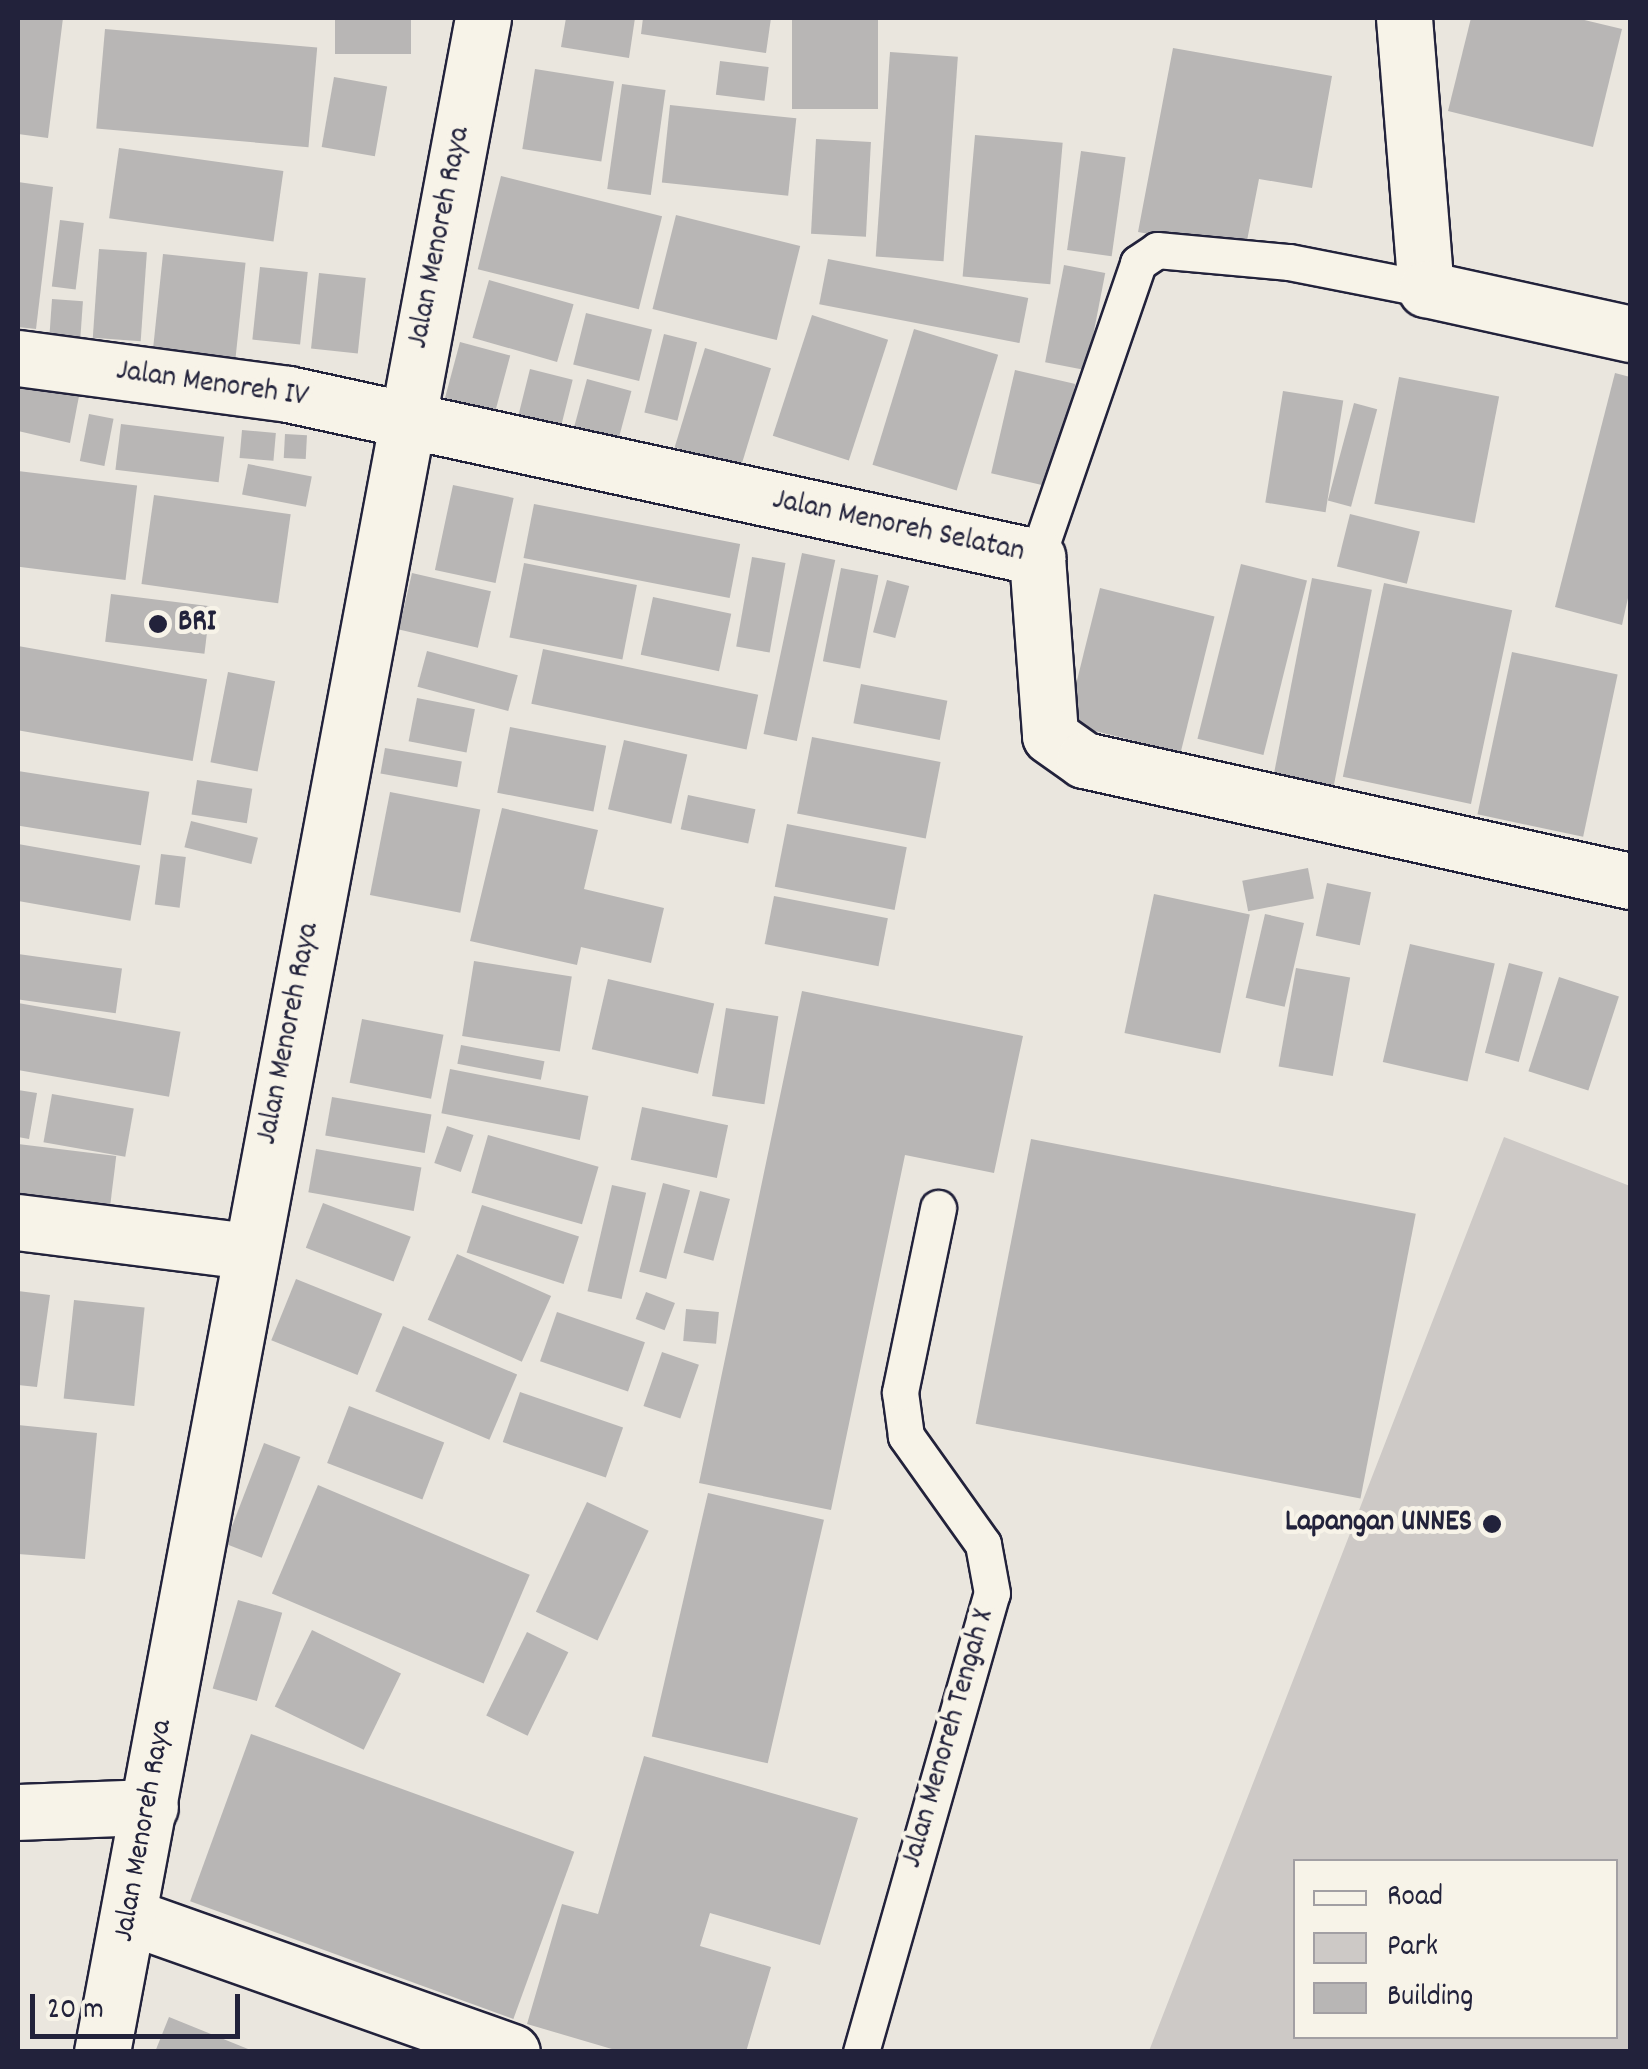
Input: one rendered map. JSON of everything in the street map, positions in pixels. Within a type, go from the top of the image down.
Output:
[{"type":"street","name":"Jalan Menoreh Raya","points":[[102,2052],[131,1918],[248,1251],[483,18]]},
{"type":"street","points":[[1404,18],[1426,289],[1630,334]]},
{"type":"street","name":"Jalan Menoreh IV","points":[[18,358],[288,394],[406,421]]},
{"type":"street","name":"Jalan Menoreh Selatan","points":[[406,421],[1037,557],[1050,736],[1084,760],[1630,881]]},
{"type":"street","points":[[18,1222],[248,1251]]},
{"type":"street","points":[[18,1812],[150,1806]]},
{"type":"street","points":[[131,1918],[512,2052]]},
{"type":"lane","points":[[1037,557],[1138,264],[1156,250],[1426,289]]},
{"type":"lane","name":"Jalan Menoreh Tengah X","points":[[861,2052],[992,1593],[983,1544],[906,1436],[902,1406],[938,1208]]},
{"type":"green space","name":"Lapangan UNNES","points":[[1504,1137],[1630,1186],[1630,2051],[1149,2051]]},
{"type":"building","points":[[18,18],[63,18],[48,138],[18,134]]},
{"type":"building","points":[[335,18],[411,18],[411,54],[335,54]]},
{"type":"building","points":[[566,18],[635,18],[629,58],[561,47]]},
{"type":"building","points":[[643,18],[771,18],[766,53],[641,34]]},
{"type":"building","points":[[792,18],[878,18],[878,109],[792,109]]},
{"type":"building","points":[[1471,18],[1576,18],[1622,29],[1593,147],[1448,111]]},
{"type":"building","points":[[105,29],[317,48],[308,147],[96,129]]},
{"type":"building","points":[[1173,48],[1332,76],[1312,188],[1259,179],[1245,251],[1138,232]]},
{"type":"building","points":[[890,52],[958,57],[944,261],[876,257]]},
{"type":"building","points":[[720,61],[769,67],[764,101],[716,95]]},
{"type":"building","points":[[535,69],[614,82],[601,162],[522,149]]},
{"type":"building","points":[[334,77],[387,86],[375,156],[322,147]]},
{"type":"building","points":[[622,84],[666,90],[651,195],[607,189]]},
{"type":"building","points":[[670,105],[796,118],[788,196],[662,183]]},
{"type":"building","points":[[975,135],[1063,143],[1050,284],[963,276]]},
{"type":"building","points":[[816,139],[871,142],[866,237],[811,234]]},
{"type":"building","points":[[119,148],[283,171],[274,241],[109,218]]},
{"type":"building","points":[[1081,151],[1126,157],[1112,256],[1067,250]]},
{"type":"building","points":[[501,176],[662,216],[639,309],[478,269]]},
{"type":"building","points":[[18,182],[53,187],[36,329],[18,327]]},
{"type":"building","points":[[676,215],[800,246],[777,340],[653,309]]},
{"type":"building","points":[[60,220],[84,223],[76,289],[52,287]]},
{"type":"building","points":[[99,249],[147,252],[141,341],[93,338]]},
{"type":"building","points":[[163,254],[246,263],[235,362],[153,353]]},
{"type":"building","points":[[828,259],[1028,298],[1019,343],[819,304]]},
{"type":"building","points":[[1064,265],[1105,273],[1086,370],[1045,362]]},
{"type":"building","points":[[260,267],[308,272],[300,345],[252,340]]},
{"type":"building","points":[[319,273],[366,278],[358,353],[311,349]]},
{"type":"building","points":[[489,280],[574,304],[557,362],[472,338]]},
{"type":"building","points":[[52,299],[83,301],[80,347],[49,345]]},
{"type":"building","points":[[586,313],[652,329],[639,381],[573,364]]},
{"type":"building","points":[[812,315],[888,340],[849,461],[773,436]]},
{"type":"building","points":[[914,329],[998,355],[957,491],[872,465]]},
{"type":"building","points":[[664,334],[697,342],[677,421],[644,413]]},
{"type":"building","points":[[460,342],[510,355],[491,428],[441,414]]},
{"type":"building","points":[[705,348],[771,368],[741,468],[675,447]]},
{"type":"building","points":[[530,369],[573,380],[555,451],[512,441]]},
{"type":"building","points":[[1015,370],[1075,384],[1052,487],[991,473]]},
{"type":"building","points":[[1615,373],[1630,377],[1630,589],[1622,625],[1555,607]]},
{"type":"building","points":[[1399,377],[1499,396],[1475,523],[1374,504]]},
{"type":"building","points":[[587,379],[631,391],[615,451],[571,439]]},
{"type":"building","points":[[18,382],[79,396],[70,443],[18,431]]},
{"type":"building","points":[[1283,391],[1343,401],[1326,512],[1265,503]]},
{"type":"building","points":[[1354,403],[1377,409],[1351,507],[1328,501]]},
{"type":"building","points":[[89,414],[114,419],[104,466],[80,461]]},
{"type":"building","points":[[121,424],[224,437],[219,482],[115,470]]},
{"type":"building","points":[[242,430],[276,433],[273,461],[240,458]]},
{"type":"building","points":[[285,434],[307,435],[306,459],[284,458]]},
{"type":"building","points":[[248,464],[312,476],[306,507],[242,494]]},
{"type":"building","points":[[18,471],[137,486],[126,580],[18,567]]},
{"type":"building","points":[[453,485],[514,498],[496,583],[435,570]]},
{"type":"building","points":[[154,495],[291,514],[278,603],[141,584]]},
{"type":"building","points":[[534,504],[740,544],[730,598],[524,558]]},
{"type":"building","points":[[1350,514],[1420,531],[1407,584],[1337,566]]},
{"type":"building","points":[[802,553],[835,560],[797,741],[764,734]]},
{"type":"building","points":[[752,557],[785,563],[770,653],[736,647]]},
{"type":"building","points":[[524,563],[637,585],[622,660],[509,638]]},
{"type":"building","points":[[1241,564],[1307,580],[1263,755],[1197,739]]},
{"type":"building","points":[[841,568],[878,575],[860,669],[823,661]]},
{"type":"building","points":[[412,573],[491,591],[478,648],[399,630]]},
{"type":"building","points":[[1312,578],[1372,590],[1332,794],[1272,782]]},
{"type":"building","points":[[887,580],[909,586],[895,638],[873,632]]},
{"type":"building","points":[[1384,583],[1512,610],[1471,804],[1343,777]]},
{"type":"building","points":[[1100,588],[1214,617],[1181,752],[1066,724]]},
{"type":"building","name":"BRI","points":[[111,594],[210,606],[204,654],[105,642]]},
{"type":"building","points":[[653,597],[731,614],[719,671],[641,655]]},
{"type":"building","points":[[18,646],[207,679],[193,761],[18,730]]},
{"type":"building","points":[[543,649],[758,695],[747,750],[531,704]]},
{"type":"building","points":[[427,651],[518,675],[508,711],[417,687]]},
{"type":"building","points":[[1512,652],[1618,674],[1583,837],[1477,814]]},
{"type":"building","points":[[228,672],[275,681],[258,771],[210,762]]},
{"type":"building","points":[[861,684],[947,701],[940,740],[853,723]]},
{"type":"building","points":[[417,698],[475,709],[467,752],[409,741]]},
{"type":"building","points":[[510,727],[606,746],[593,811],[497,793]]},
{"type":"building","points":[[812,737],[941,762],[926,839],[797,814]]},
{"type":"building","points":[[624,740],[687,755],[671,824],[608,809]]},
{"type":"building","points":[[385,748],[462,762],[457,787],[380,774]]},
{"type":"building","points":[[18,771],[149,792],[141,845],[18,826]]},
{"type":"building","points":[[197,780],[252,789],[247,823],[192,815]]},
{"type":"building","points":[[390,792],[480,810],[460,913],[370,895]]},
{"type":"building","points":[[688,795],[755,809],[748,844],[681,829]]},
{"type":"building","points":[[502,808],[598,830],[584,889],[664,908],[651,963],[581,947],[577,965],[470,941]]},
{"type":"building","points":[[191,821],[258,838],[251,864],[184,847]]},
{"type":"building","points":[[787,824],[907,847],[895,910],[775,887]]},
{"type":"building","points":[[18,844],[140,866],[130,921],[18,901]]},
{"type":"building","points":[[161,854],[186,857],[180,908],[155,905]]},
{"type":"building","points":[[1308,868],[1314,898],[1248,911],[1242,881]]},
{"type":"building","points":[[1327,883],[1371,892],[1360,945],[1316,936]]},
{"type":"building","points":[[1154,894],[1250,914],[1220,1053],[1124,1033]]},
{"type":"building","points":[[774,896],[888,918],[879,966],[765,944]]},
{"type":"building","points":[[1265,914],[1304,923],[1285,1007],[1246,998]]},
{"type":"building","points":[[1410,944],[1495,964],[1468,1081],[1383,1062]]},
{"type":"building","points":[[18,954],[122,969],[116,1013],[18,999]]},
{"type":"building","points":[[474,961],[572,976],[560,1052],[462,1036]]},
{"type":"building","points":[[1509,963],[1543,972],[1519,1062],[1485,1053]]},
{"type":"building","points":[[1296,968],[1350,978],[1333,1076],[1279,1066]]},
{"type":"building","points":[[1559,977],[1619,996],[1588,1091],[1528,1071]]},
{"type":"building","points":[[608,979],[714,1004],[698,1074],[592,1049]]},
{"type":"building","points":[[802,991],[1023,1036],[994,1173],[905,1155],[831,1510],[699,1483]]},
{"type":"building","points":[[18,1003],[180,1032],[169,1097],[18,1070]]},
{"type":"building","points":[[726,1008],[778,1016],[764,1104],[712,1096]]},
{"type":"building","points":[[362,1019],[443,1035],[431,1099],[350,1083]]},
{"type":"building","points":[[461,1045],[544,1061],[541,1080],[457,1064]]},
{"type":"building","points":[[450,1069],[588,1096],[580,1140],[441,1113]]},
{"type":"building","points":[[18,1090],[37,1093],[29,1139],[18,1137]]},
{"type":"building","points":[[52,1094],[134,1108],[125,1157],[43,1142]]},
{"type":"building","points":[[332,1097],[431,1115],[425,1153],[325,1135]]},
{"type":"building","points":[[642,1107],[728,1125],[717,1178],[631,1160]]},
{"type":"building","points":[[447,1126],[473,1135],[461,1172],[434,1163]]},
{"type":"building","points":[[488,1135],[599,1167],[582,1224],[471,1193]]},
{"type":"building","points":[[1031,1139],[1416,1214],[1360,1498],[976,1424]]},
{"type":"building","points":[[18,1144],[116,1156],[109,1217],[18,1205]]},
{"type":"building","points":[[316,1149],[421,1168],[414,1211],[308,1192]]},
{"type":"building","points":[[663,1183],[690,1190],[666,1279],[639,1272]]},
{"type":"building","points":[[612,1185],[646,1193],[622,1299],[587,1291]]},
{"type":"building","points":[[700,1191],[730,1199],[713,1261],[683,1253]]},
{"type":"building","points":[[323,1203],[411,1237],[394,1281],[306,1248]]},
{"type":"building","points":[[482,1205],[579,1237],[564,1284],[467,1253]]},
{"type":"building","points":[[457,1254],[551,1296],[522,1362],[428,1320]]},
{"type":"building","points":[[296,1279],[382,1314],[358,1375],[271,1340]]},
{"type":"building","points":[[18,1291],[50,1295],[37,1387],[18,1385]]},
{"type":"building","points":[[646,1292],[675,1303],[665,1330],[636,1319]]},
{"type":"building","points":[[74,1300],[145,1307],[134,1406],[64,1398]]},
{"type":"building","points":[[686,1309],[719,1312],[716,1344],[683,1341]]},
{"type":"building","points":[[557,1312],[645,1342],[628,1391],[540,1361]]},
{"type":"building","points":[[403,1326],[517,1374],[489,1440],[375,1391]]},
{"type":"building","points":[[662,1352],[699,1365],[680,1419],[643,1406]]},
{"type":"building","points":[[520,1392],[623,1427],[606,1478],[503,1442]]},
{"type":"building","points":[[349,1406],[444,1443],[422,1500],[327,1463]]},
{"type":"building","points":[[18,1425],[97,1433],[85,1559],[18,1554]]},
{"type":"building","points":[[264,1443],[300,1457],[262,1558],[225,1544]]},
{"type":"building","points":[[318,1485],[530,1575],[484,1683],[272,1594]]},
{"type":"building","points":[[708,1493],[824,1520],[768,1763],[652,1737]]},
{"type":"building","points":[[587,1502],[649,1531],[597,1640],[536,1612]]},
{"type":"building","points":[[238,1600],[282,1613],[257,1701],[213,1688]]},
{"type":"building","points":[[312,1630],[401,1673],[364,1750],[275,1706]]},
{"type":"building","points":[[527,1632],[568,1652],[528,1736],[486,1716]]},
{"type":"building","points":[[251,1734],[574,1852],[513,2019],[190,1901]]},
{"type":"building","points":[[644,1756],[858,1818],[820,1945],[710,1913],[700,1946],[771,1967],[746,2052],[622,2052],[527,2024],[562,1904],[598,1914]]},
{"type":"building","points":[[169,2017],[253,2051],[253,2052],[155,2052]]},
{"type":"place","name":"BRI","points":[[158,624]]},
{"type":"place","name":"Lapangan UNNES","points":[[1492,1524]]}]
